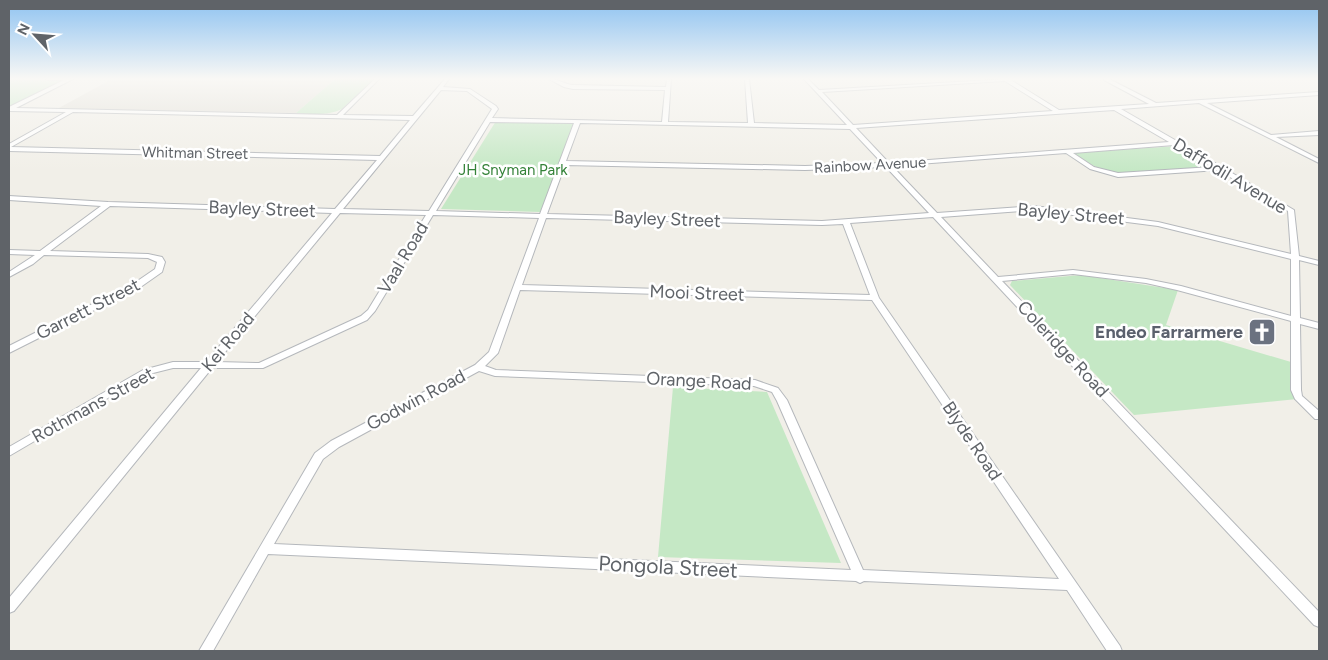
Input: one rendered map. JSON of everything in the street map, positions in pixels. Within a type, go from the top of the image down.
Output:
[{"type":"street","points":[[34,110],[414,118]]},
{"type":"street","points":[[339,116],[345,110]]},
{"type":"street","name":"Kei Road","points":[[9,607],[421,110]]},
{"type":"street","points":[[494,110],[489,120],[851,127],[1080,110]]},
{"type":"street","points":[[665,123],[666,110]]},
{"type":"street","points":[[750,110],[751,125]]},
{"type":"street","name":"Coleridge Road","points":[[836,110],[1319,621]]},
{"type":"street","name":"Daffodil Avenue","points":[[1117,110],[1291,210],[1295,257],[1296,390],[1298,397],[1305,405],[1319,416]]},
{"type":"street","points":[[1215,110],[1319,161]]},
{"type":"street","points":[[9,147],[71,111]]},
{"type":"street","name":"Vaal Road","points":[[208,366],[260,366],[304,348],[364,318],[371,311],[489,120]]},
{"type":"street","name":"Godwin Road","points":[[206,651],[314,462],[324,451],[478,367],[493,353],[578,121]]},
{"type":"street","points":[[1270,137],[1319,133]]},
{"type":"street","name":"Rainbow Avenue","points":[[564,163],[792,169],[887,165],[1175,142]]},
{"type":"street","name":"Whitman Street","points":[[9,147],[381,158]]},
{"type":"street","points":[[1067,151],[1092,168],[1118,175],[1220,168]]},
{"type":"street","name":"Bayley Street","points":[[9,198],[108,204],[336,211],[846,223],[1024,208],[1158,224],[1319,263]]},
{"type":"street","points":[[9,275],[42,254],[108,204]]},
{"type":"street","name":"Blyde Road","points":[[846,223],[875,298],[1115,651]]},
{"type":"street","points":[[9,252],[42,254]]},
{"type":"street","name":"Garrett Street","points":[[9,350],[139,284],[159,270],[161,262],[154,257],[148,256],[42,254]]},
{"type":"street","points":[[997,279],[1073,272],[1090,274],[1171,286],[1319,326]]},
{"type":"street","name":"Mooi Street","points":[[518,287],[875,298]]},
{"type":"street","name":"Rothmans Street","points":[[9,452],[146,372],[173,365],[208,366]]},
{"type":"street","name":"Orange Road","points":[[478,367],[495,373],[755,383],[775,390],[782,400],[860,577]]},
{"type":"street","name":"Pongola Street","points":[[265,549],[1071,585]]},
{"type":"shaded area","points":[[105,110],[300,110],[296,113]]},
{"type":"green space","points":[[300,110],[340,110],[325,114],[296,113]]},
{"type":"green space","name":"JH Snyman Park","points":[[496,121],[576,123],[540,212],[441,209]]},
{"type":"green space","points":[[1177,146],[1216,167],[1163,173],[1123,174],[1101,169],[1073,153]]},
{"type":"green space","points":[[1081,275],[1178,290],[1166,325],[1291,362],[1297,399],[1134,415],[1010,285],[1012,281]]},
{"type":"green space","points":[[673,387],[767,392],[841,563],[658,557]]},
{"type":"place","name":"Endeo Farrarmere","points":[[1262,332]]}]
